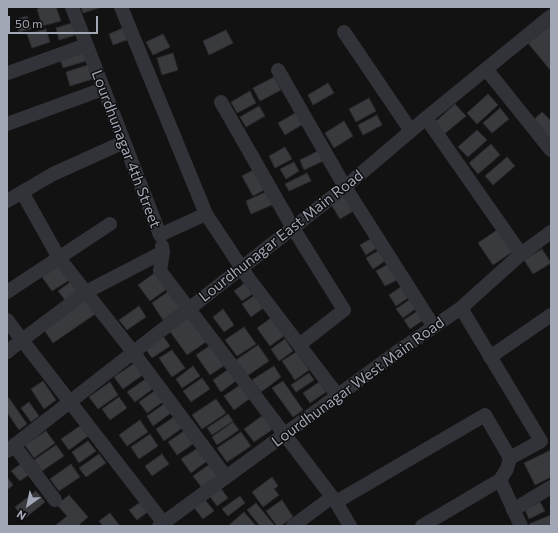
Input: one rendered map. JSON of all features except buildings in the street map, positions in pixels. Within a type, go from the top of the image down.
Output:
[{"type":"street","name":"Lourdhunagar 4th Street","points":[[72,7],[160,235],[206,214]]},
{"type":"street","points":[[121,7],[206,214],[242,268],[338,396]]},
{"type":"street","name":"Lourdhunagar East Main Road","points":[[11,448],[345,187],[426,118],[551,16]]},
{"type":"street","points":[[344,32],[411,131]]},
{"type":"street","points":[[8,73],[86,45]]},
{"type":"street","points":[[486,69],[551,150]]},
{"type":"street","points":[[278,70],[345,187],[434,327]]},
{"type":"street","points":[[7,124],[103,89]]},
{"type":"street","points":[[221,102],[293,228],[344,310],[299,345]]},
{"type":"street","points":[[426,118],[521,254]]},
{"type":"street","points":[[7,201],[53,174],[124,142]]},
{"type":"street","points":[[22,192],[59,258],[133,352],[226,477]]},
{"type":"street","points":[[7,292],[110,224]]},
{"type":"street","name":"Lourdhunagar West Main Road","points":[[163,525],[226,477],[461,308],[521,254],[551,232]]},
{"type":"street","points":[[160,235],[164,252],[160,271],[334,500],[350,526]]},
{"type":"street","points":[[7,352],[86,292],[164,252]]},
{"type":"street","points":[[461,308],[541,441],[510,458]]},
{"type":"street","points":[[490,356],[551,315]]},
{"type":"street","points":[[7,320],[163,525]]},
{"type":"street","points":[[293,526],[334,500],[485,415],[510,458],[507,469],[500,480],[422,526]]},
{"type":"street","points":[[11,448],[55,500]]},
{"type":"street","points":[[500,480],[521,526]]},
{"type":"street","points":[[513,510],[551,487]]}]
